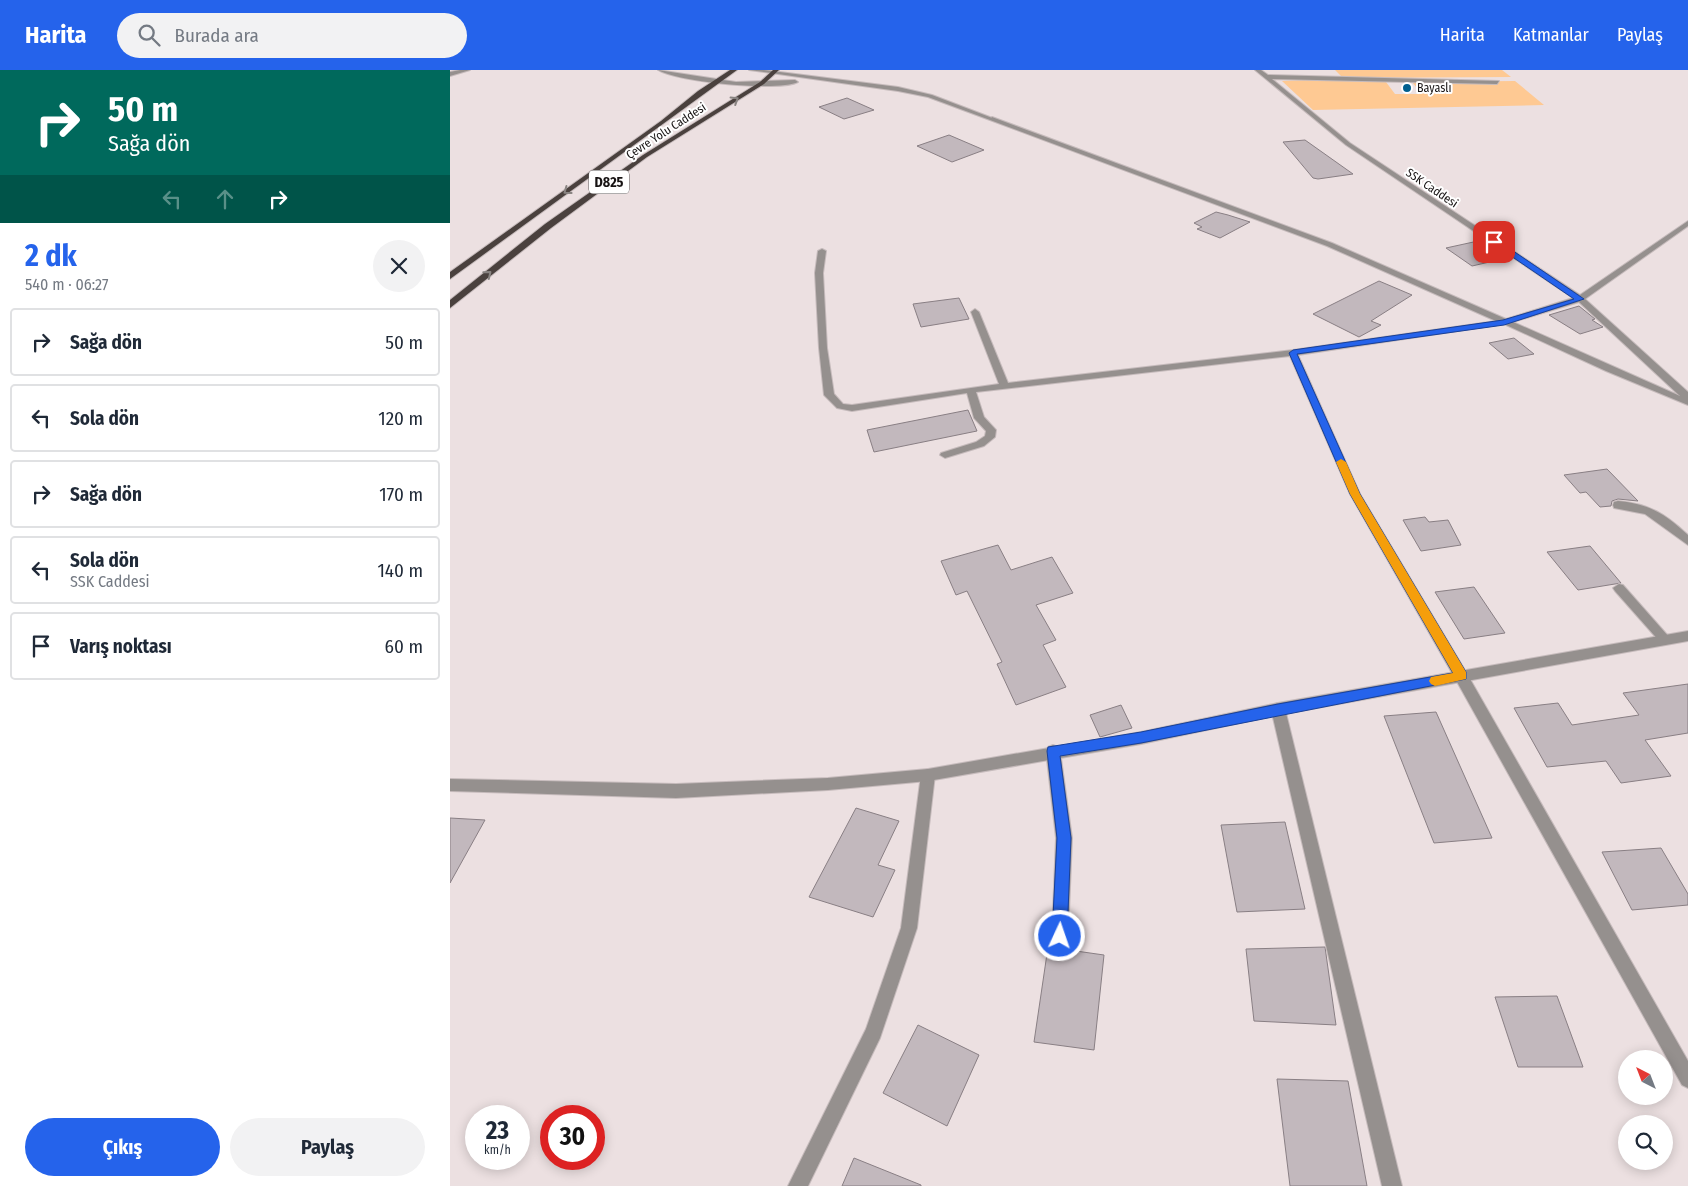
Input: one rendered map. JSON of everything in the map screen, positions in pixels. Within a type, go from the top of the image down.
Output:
[{"type":"highway","name":"Çevre Yolu Caddesi","points":[[450,276],[734,70]]},
{"type":"highway","name":"Çevre Yolu Caddesi","points":[[450,304],[548,226],[645,156],[762,83],[775,71]]},
{"type":"street","points":[[450,74],[467,70]]},
{"type":"street","points":[[661,70],[736,84],[814,82],[853,84]]},
{"type":"street","points":[[752,70],[775,71],[853,84],[898,89],[930,96],[1263,219],[1369,261],[1688,402]]},
{"type":"street","name":"SSK Caddesi","points":[[1258,70],[1348,144],[1580,299],[1615,329],[1654,370],[1688,397]]},
{"type":"street","points":[[1267,78],[1497,82]]},
{"type":"street","points":[[822,251],[819,273],[823,348],[829,395],[840,406],[852,408],[971,390],[1293,353],[1504,322],[1580,299],[1688,223]]},
{"type":"street","points":[[975,312],[1005,386]]},
{"type":"street","points":[[1293,353],[1355,494],[1462,676],[1688,1079]]},
{"type":"street","points":[[945,456],[980,444],[990,437],[991,430],[980,418],[971,390]]},
{"type":"street","points":[[1618,505],[1636,506],[1652,510],[1688,541]]},
{"type":"street","points":[[1619,588],[1665,640]]},
{"type":"street","points":[[450,785],[676,791],[828,784],[928,775],[1053,751],[1141,738],[1278,709],[1688,636]]},
{"type":"street","points":[[1278,709],[1392,1186]]},
{"type":"street","points":[[1053,751],[1064,838],[1060,936]]},
{"type":"street","points":[[798,1186],[874,1032],[909,928],[928,775]]},
{"type":"shaded area","points":[[1335,70],[1502,70],[1511,77],[1343,78]]},
{"type":"shaded area","points":[[1282,81],[1386,82],[1395,94],[1422,94],[1412,82],[1515,81],[1544,105],[1313,110]]},
{"type":"building","points":[[847,98],[874,110],[844,119],[819,107]]},
{"type":"building","points":[[949,135],[984,150],[952,162],[917,146]]},
{"type":"building","points":[[1305,140],[1353,174],[1313,178],[1283,142]]},
{"type":"building","points":[[1216,212],[1250,222],[1220,238],[1197,229],[1202,227],[1194,223]]},
{"type":"building","points":[[1478,241],[1507,258],[1472,266],[1446,248]]},
{"type":"building","points":[[1379,281],[1412,295],[1371,321],[1381,325],[1359,337],[1313,314]]},
{"type":"building","points":[[959,298],[969,319],[921,327],[913,304]]},
{"type":"building","points":[[1579,306],[1595,319],[1592,320],[1603,327],[1580,334],[1549,315]]},
{"type":"building","points":[[1514,338],[1534,354],[1508,359],[1489,343]]},
{"type":"building","points":[[968,410],[977,431],[874,452],[867,430]]},
{"type":"building","points":[[1607,469],[1638,501],[1618,499],[1612,501],[1611,506],[1600,507],[1586,492],[1580,493],[1564,475]]},
{"type":"building","points":[[1425,517],[1429,522],[1448,520],[1461,545],[1421,551],[1403,520]]},
{"type":"building","points":[[998,545],[1011,570],[1052,557],[1073,593],[1036,605],[1056,640],[1043,645],[1066,687],[1016,705],[997,664],[1002,662],[967,591],[956,595],[941,561]]},
{"type":"building","points":[[1590,546],[1621,583],[1578,590],[1547,552]]},
{"type":"building","points":[[1474,587],[1505,633],[1464,639],[1435,592]]},
{"type":"building","points":[[1688,684],[1688,733],[1645,740],[1671,776],[1621,783],[1606,761],[1547,767],[1514,708],[1558,703],[1572,725],[1639,715],[1623,693]]},
{"type":"building","points":[[1121,705],[1132,728],[1100,737],[1090,715]]},
{"type":"building","points":[[1436,712],[1492,838],[1434,843],[1384,716]]},
{"type":"building","points":[[856,808],[899,821],[878,865],[895,870],[873,917],[809,897]]},
{"type":"building","points":[[450,818],[485,820],[450,883]]},
{"type":"building","points":[[1285,822],[1305,909],[1237,912],[1221,825]]},
{"type":"building","points":[[1661,848],[1688,894],[1688,905],[1632,910],[1602,852]]},
{"type":"building","points":[[1048,947],[1104,955],[1094,1050],[1034,1042]]},
{"type":"building","points":[[1325,947],[1336,1025],[1254,1021],[1246,949]]},
{"type":"building","points":[[1557,996],[1583,1067],[1518,1067],[1495,997]]},
{"type":"building","points":[[918,1025],[979,1055],[947,1126],[883,1093]]},
{"type":"building","points":[[1277,1079],[1348,1081],[1367,1186],[1290,1186]]},
{"type":"building","points":[[854,1158],[921,1185],[921,1186],[842,1186]]},
{"type":"slow traffic","points":[[1341,462],[1355,494],[1462,676],[1435,681]]},
{"type":"place","name":"Bayaslı","points":[[1407,88]]},
{"type":"route","points":[[1060,936],[1064,838],[1053,751],[1141,738],[1278,709],[1462,676],[1355,494],[1293,353],[1504,322],[1580,299],[1544,273],[1494,242]]}]
